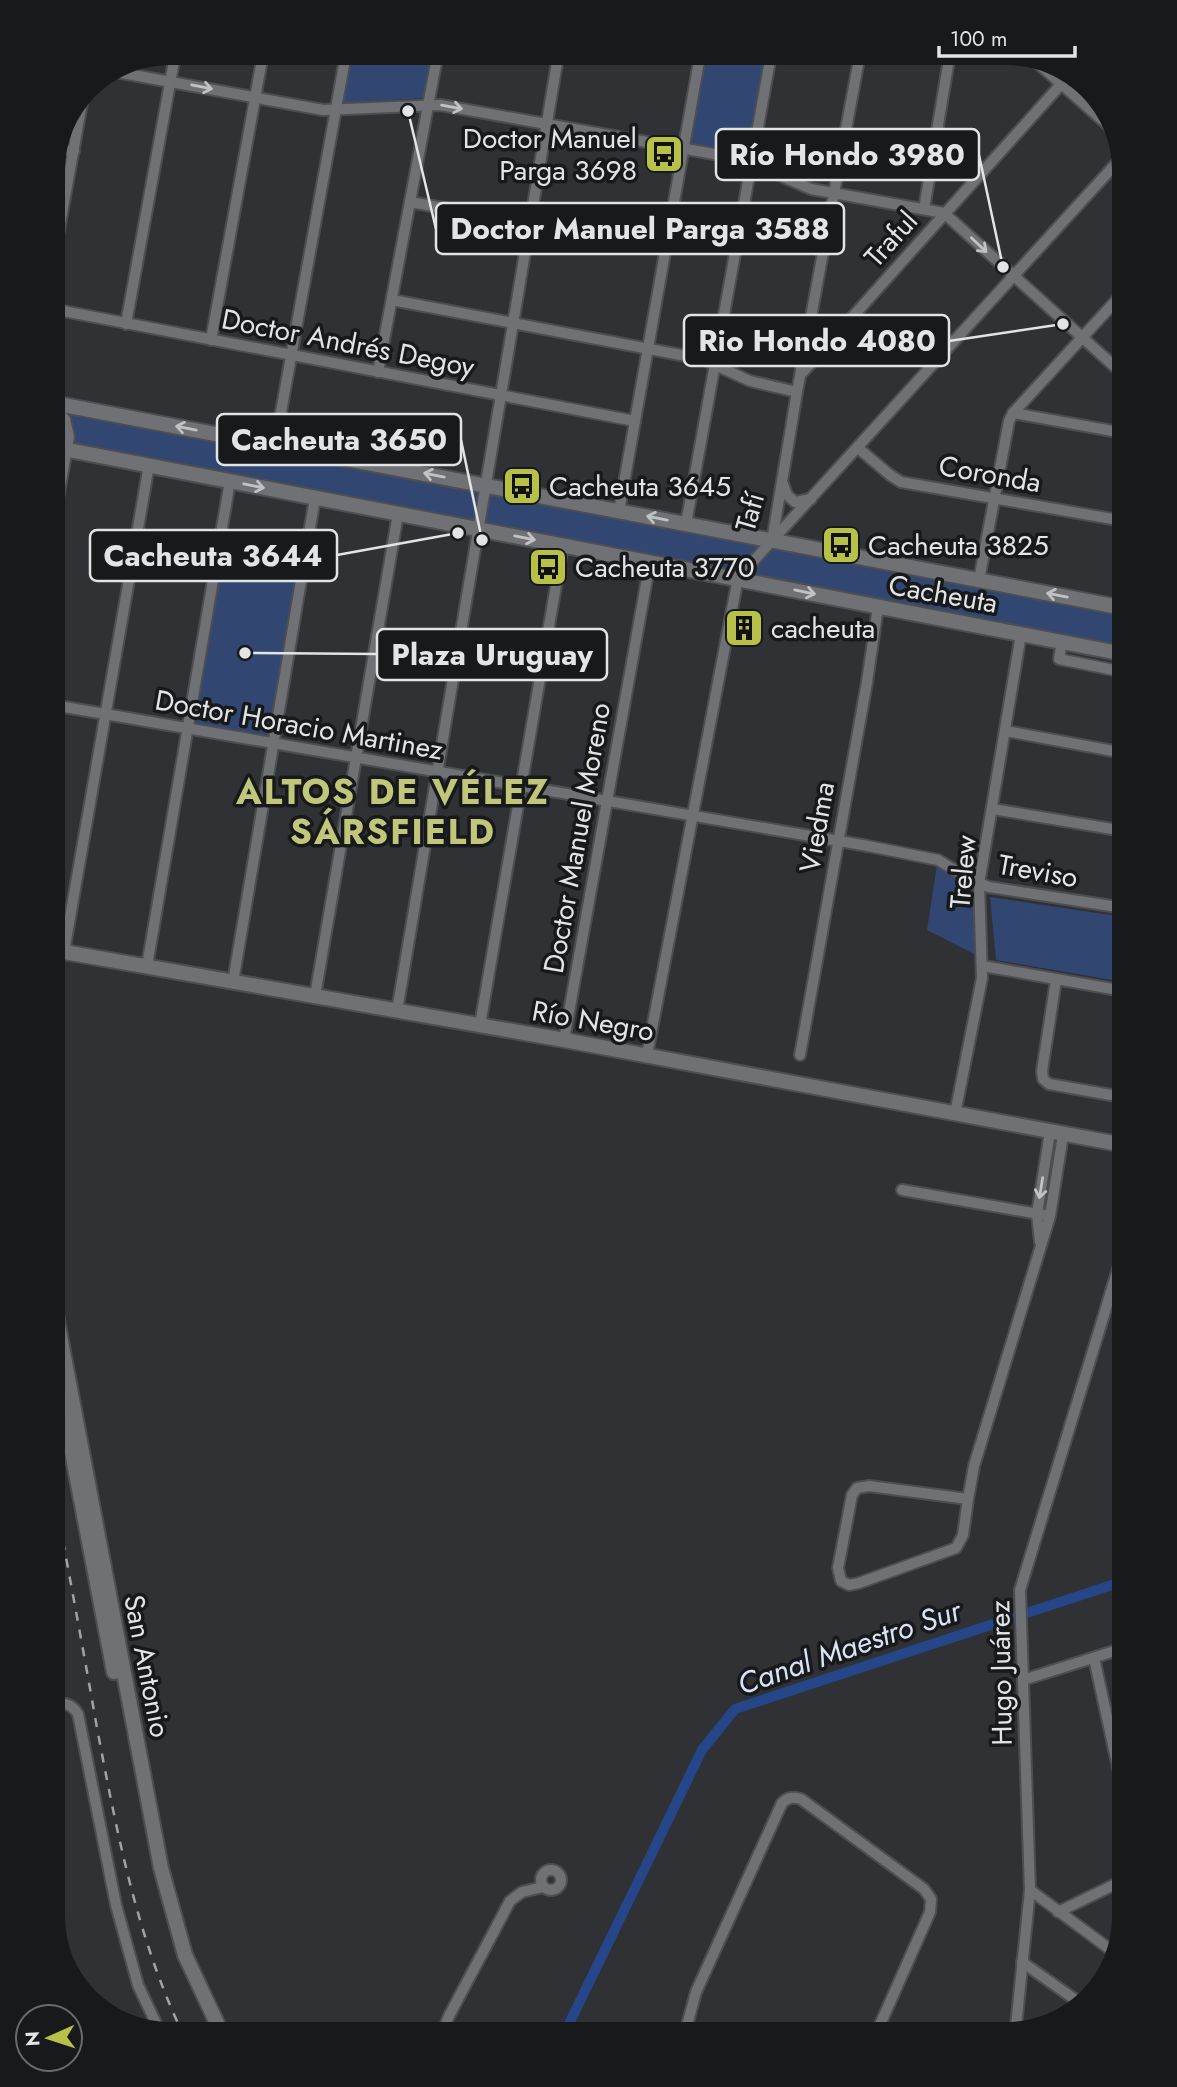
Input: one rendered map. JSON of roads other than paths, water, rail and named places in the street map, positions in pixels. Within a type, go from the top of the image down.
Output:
[{"type":"street","points":[[126,324],[173,65]]},
{"type":"street","points":[[211,340],[261,65]]},
{"type":"street","points":[[275,445],[344,65]]},
{"type":"street","points":[[378,372],[436,65]]},
{"type":"street","points":[[397,1011],[557,65]]},
{"type":"street","points":[[619,511],[699,65]]},
{"type":"street","points":[[686,524],[769,65]]},
{"type":"street","name":"Tafí","points":[[738,578],[772,541],[858,65]]},
{"type":"street","points":[[924,209],[948,65]]},
{"type":"street","points":[[127,74],[335,111],[429,104],[546,124],[751,163],[795,183],[834,194],[944,214],[1112,363]]},
{"type":"street","points":[[1049,74],[1097,116]]},
{"type":"street","name":"Traful","points":[[801,374],[1064,81]]},
{"type":"street","points":[[65,190],[80,116]]},
{"type":"street","points":[[67,151],[74,152]]},
{"type":"street","points":[[772,541],[1112,168]]},
{"type":"street","points":[[410,202],[666,248]]},
{"type":"street","points":[[392,300],[702,359],[750,382],[797,392]]},
{"type":"street","points":[[979,580],[1009,421],[1112,306]]},
{"type":"street","name":"Doctor Andrés Degoy","points":[[65,311],[635,421]]},
{"type":"street","name":"Cacheuta","points":[[65,408],[275,445],[1112,606]]},
{"type":"street","points":[[1013,414],[1112,431]]},
{"type":"street","points":[[65,419],[69,437],[65,442]]},
{"type":"street","name":"Coronda","points":[[858,448],[901,482],[1112,520]]},
{"type":"street","name":"Cacheuta","points":[[65,449],[1112,652]]},
{"type":"street","points":[[65,915],[149,465]]},
{"type":"street","points":[[147,966],[230,481]]},
{"type":"street","points":[[782,481],[789,499],[795,502],[811,499]]},
{"type":"street","points":[[233,982],[315,498]]},
{"type":"street","points":[[315,996],[398,513]]},
{"type":"street","points":[[480,1025],[563,545]]},
{"type":"street","name":"Doctor Manuel Moreno","points":[[564,1040],[650,562]]},
{"type":"street","points":[[647,1055],[738,578]]},
{"type":"street","name":"Viedma","points":[[800,1055],[878,607]]},
{"type":"street","name":"Trelew","points":[[955,1114],[983,967],[979,884],[1021,634]]},
{"type":"street","points":[[1062,642],[1059,659],[1112,670]]},
{"type":"street","name":"Doctor Horacio Martinez","points":[[65,707],[868,846]]},
{"type":"street","points":[[1006,731],[1112,751]]},
{"type":"street","points":[[993,809],[1112,829]]},
{"type":"street","name":"Treviso","points":[[868,846],[937,860],[979,884],[1112,906]]},
{"type":"street","name":"Río Negro","points":[[65,952],[647,1055],[1112,1143]]},
{"type":"street","points":[[983,967],[1112,989]]},
{"type":"street","points":[[1056,980],[1043,1079],[1049,1084],[1112,1095]]},
{"type":"street","points":[[1040,1244],[1037,1214],[1057,1133]]},
{"type":"street","points":[[968,1499],[869,1486],[857,1488],[852,1495],[838,1568],[841,1581],[849,1585],[859,1583],[957,1548],[963,1535],[974,1466],[1050,1216],[1057,1133]]},
{"type":"street","points":[[902,1190],[1050,1216]]},
{"type":"street","name":"Hugo Juárez","points":[[1016,2021],[1030,1890],[1020,1590],[1112,1288]]},
{"type":"street","name":"San Antonio","points":[[65,1367],[161,1868],[185,1955],[216,2022]]},
{"type":"street","name":"San Antonio","points":[[65,1420],[157,1892],[180,1966],[206,2022]]},
{"type":"street","points":[[1023,1680],[1112,1652]]},
{"type":"street","points":[[1094,1658],[1112,1740]]},
{"type":"street","points":[[65,1703],[78,1714],[119,1917],[138,1985],[155,2021]]},
{"type":"street","points":[[688,2022],[696,1992],[782,1803],[791,1798],[801,1799],[924,1889],[931,1899],[930,1912],[881,2022]]},
{"type":"street","points":[[1058,1912],[1112,1886]]},
{"type":"street","points":[[447,2022],[510,1901],[522,1892],[543,1887]]},
{"type":"street","points":[[1030,1890],[1108,1947]]},
{"type":"street","points":[[1022,1962],[1074,1998]]},
{"type":"waterway","name":"Canal Maestro Sur","points":[[570,2022],[702,1750],[735,1709],[1112,1585]]},
{"type":"railway","points":[[65,1553],[112,1807],[130,1884],[153,1960],[178,2022]]},
{"type":"place","name":"Doctor Manuel Parga 3588","points":[[408,111]]},
{"type":"place","name":"Doctor Manuel Parga 3698","points":[[664,154]]},
{"type":"place","name":"Río Hondo 3980","points":[[1003,267]]},
{"type":"place","name":"Rio Hondo 4080","points":[[1063,324]]},
{"type":"place","name":"Cacheuta 3645","points":[[522,486]]},
{"type":"place","name":"Cacheuta 3644","points":[[458,533]]},
{"type":"place","name":"Cacheuta 3650","points":[[482,540]]},
{"type":"place","name":"Cacheuta 3825","points":[[841,545]]},
{"type":"place","name":"Cacheuta 3770","points":[[548,567]]},
{"type":"place","name":"cacheuta","points":[[744,628]]},
{"type":"place","name":"Plaza Uruguay","points":[[245,653]]},
{"type":"district","name":"ALTOS DE VÉLEZ SÁRSFIELD","points":[[393,812]]}]
